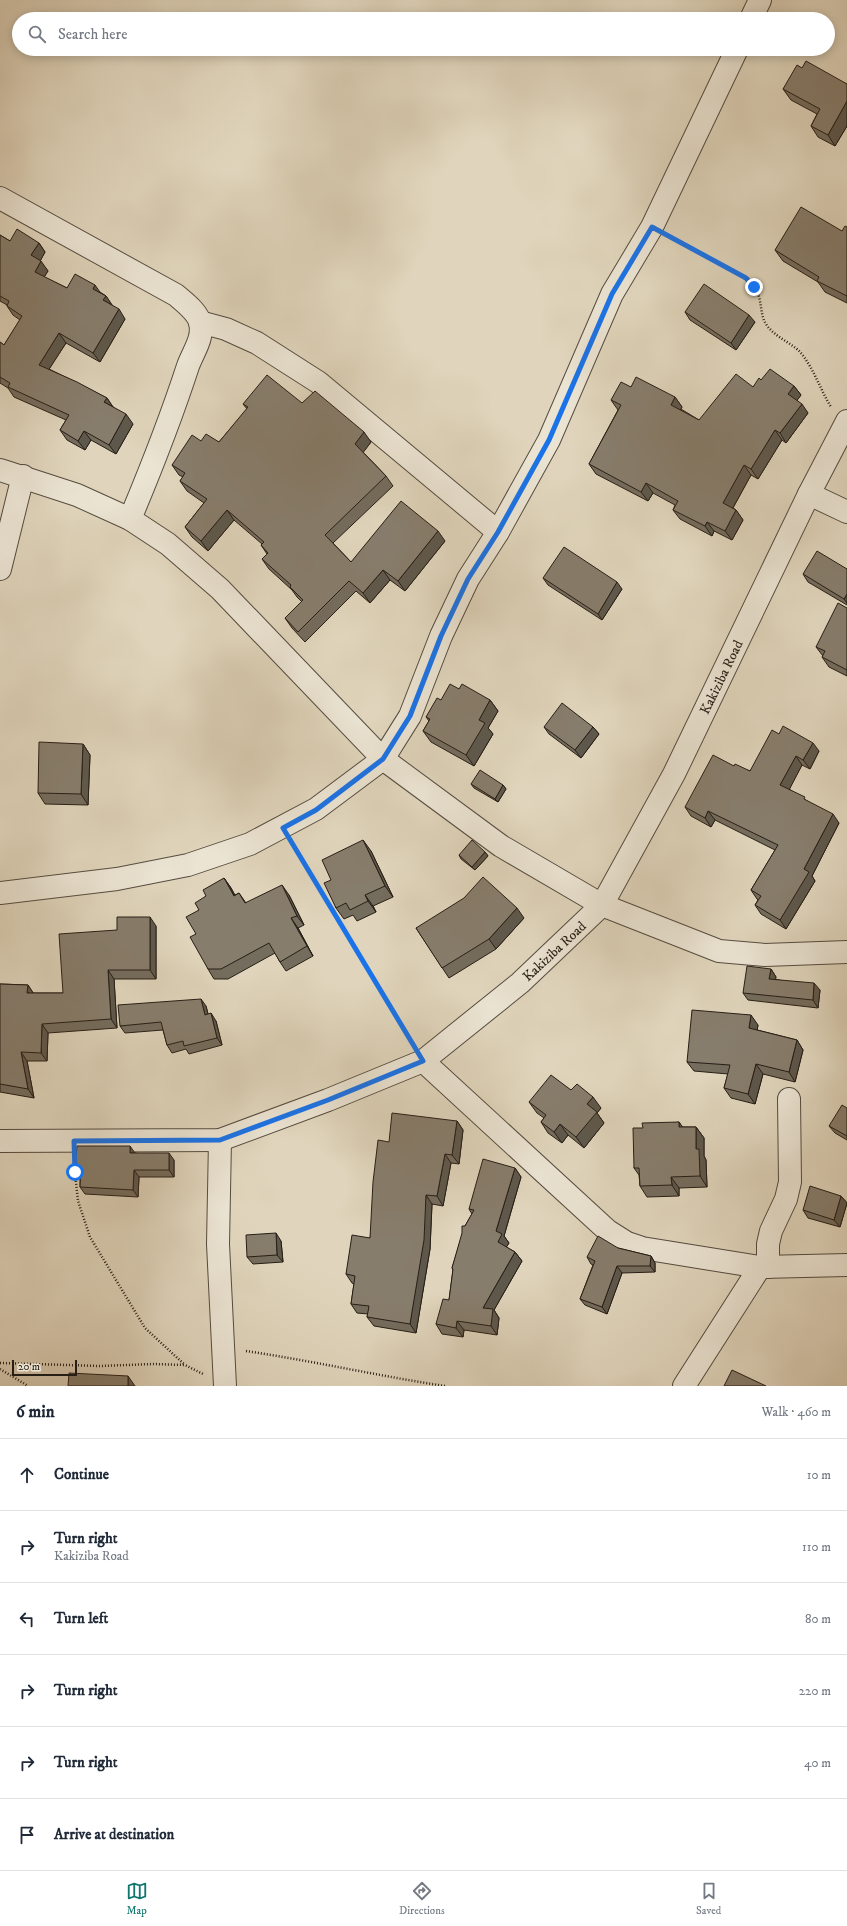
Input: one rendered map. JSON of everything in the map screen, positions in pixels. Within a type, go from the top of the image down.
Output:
[{"type":"street","points":[[754,12],[760,0]]},
{"type":"street","points":[[0,893],[117,879],[188,865],[250,844],[316,810],[383,759],[410,716],[441,636],[468,579],[498,532],[549,440],[612,294],[652,227],[734,56]]},
{"type":"street","points":[[0,198],[176,296],[191,309],[200,322],[200,338],[169,423],[130,520]]},
{"type":"street","points":[[200,322],[226,329],[257,343],[318,382],[498,532]]},
{"type":"street","name":"Kakiziba Road","points":[[0,1142],[220,1140],[328,1100],[423,1061],[520,983],[602,905],[674,774],[809,494],[845,424]]},
{"type":"street","points":[[0,470],[23,476],[77,495],[130,520],[168,544],[220,589],[383,759],[500,846],[602,905],[719,951],[765,955],[847,952]]},
{"type":"street","points":[[0,569],[23,476]]},
{"type":"street","points":[[809,494],[847,512]]},
{"type":"street","points":[[423,1061],[608,1231],[617,1237],[642,1248],[764,1267],[847,1265]]},
{"type":"street","points":[[684,1386],[764,1267],[771,1230],[786,1198],[790,1182],[789,1099]]},
{"type":"street","points":[[220,1140],[218,1244],[225,1386]]},
{"type":"path","points":[[652,227],[746,278],[760,296],[763,317],[767,325],[790,342],[801,353],[811,367],[824,396],[845,424]]},
{"type":"path","points":[[283,828],[423,1061]]},
{"type":"path","points":[[74,1141],[78,1202],[90,1237],[145,1328],[185,1365],[225,1386]]},
{"type":"path","points":[[223,1348],[298,1359],[369,1374],[445,1386]]},
{"type":"path","points":[[0,1363],[100,1366],[154,1364],[185,1365]]},
{"type":"path","points":[[0,1369],[28,1386]]},
{"type":"building","points":[[806,61],[847,84],[847,101],[828,135],[811,126],[820,109],[783,89],[797,65],[802,68]]},
{"type":"building","points":[[801,207],[842,231],[845,226],[847,227],[847,296],[817,281],[819,277],[775,250]]},
{"type":"building","points":[[17,229],[39,243],[31,255],[41,261],[35,272],[67,288],[75,274],[95,285],[93,289],[106,296],[103,300],[119,309],[93,353],[59,333],[39,365],[77,382],[107,398],[104,402],[126,414],[109,445],[84,431],[78,441],[60,430],[69,415],[8,387],[10,383],[0,377],[0,342],[4,345],[22,316],[7,306],[9,301],[0,296],[0,235],[10,241]]},
{"type":"building","points":[[704,284],[749,315],[731,343],[685,312]]},
{"type":"building","points":[[770,369],[794,386],[788,394],[802,404],[780,433],[775,430],[751,469],[744,465],[723,503],[736,510],[725,531],[707,522],[705,526],[673,510],[678,501],[646,483],[641,492],[589,464],[621,405],[611,400],[621,382],[631,387],[636,377],[675,397],[671,405],[699,420],[736,374],[753,387],[759,378],[761,380]]},
{"type":"building","points":[[267,375],[302,403],[315,391],[364,432],[355,444],[386,476],[325,535],[351,562],[401,501],[438,531],[398,581],[383,570],[363,593],[349,581],[298,632],[285,618],[303,600],[290,587],[291,585],[262,559],[268,553],[261,545],[264,542],[227,510],[201,541],[185,527],[207,499],[180,481],[185,473],[172,465],[192,435],[201,441],[206,434],[219,442],[248,407],[243,404]]},
{"type":"building","points":[[564,547],[617,582],[598,614],[543,578]]},
{"type":"building","points":[[817,551],[847,569],[847,594],[844,599],[803,574]]},
{"type":"building","points":[[838,603],[847,608],[847,670],[822,657],[825,651],[816,647]]},
{"type":"building","points":[[450,684],[459,689],[462,684],[490,700],[479,720],[485,723],[466,755],[423,731],[430,719],[426,717],[437,698],[441,700]]},
{"type":"building","points":[[562,703],[593,727],[575,750],[544,727]]},
{"type":"building","points":[[783,726],[813,743],[803,760],[796,756],[780,785],[805,797],[804,799],[833,814],[804,869],[809,872],[780,920],[755,905],[761,896],[751,890],[778,845],[708,811],[705,818],[685,807],[713,755],[734,766],[735,764],[750,771],[772,730],[779,734]]},
{"type":"building","points":[[39,742],[83,744],[81,794],[38,793]]},
{"type":"building","points":[[480,770],[503,785],[495,799],[471,784]]},
{"type":"building","points":[[363,840],[385,886],[365,895],[368,901],[350,910],[346,903],[336,908],[324,883],[331,880],[322,860]]},
{"type":"building","points":[[472,840],[485,852],[472,867],[459,855]]},
{"type":"building","points":[[483,877],[517,908],[489,939],[442,968],[416,928],[464,898]]},
{"type":"building","points":[[224,878],[234,896],[239,893],[245,903],[282,885],[297,916],[291,918],[307,946],[280,962],[269,943],[221,969],[208,969],[190,937],[196,934],[186,917],[199,910],[195,903],[206,896],[203,890]]},
{"type":"building","points":[[117,917],[150,917],[150,970],[108,970],[111,1019],[42,1024],[41,1053],[21,1052],[28,1089],[0,1084],[0,984],[28,985],[27,993],[63,993],[59,934],[117,930]]},
{"type":"building","points":[[747,966],[771,969],[769,979],[814,983],[813,1000],[743,993]]},
{"type":"building","points":[[201,999],[205,1015],[211,1013],[217,1038],[184,1046],[183,1041],[167,1045],[161,1022],[120,1026],[118,1005]]},
{"type":"building","points":[[692,1010],[751,1015],[749,1028],[797,1040],[789,1072],[756,1064],[748,1094],[724,1088],[730,1065],[687,1062]]},
{"type":"building","points":[[551,1075],[571,1090],[577,1084],[593,1097],[587,1104],[597,1112],[576,1137],[560,1124],[554,1132],[541,1122],[546,1115],[529,1102]]},
{"type":"building","points":[[842,1105],[847,1108],[847,1136],[829,1126]]},
{"type":"building","points":[[392,1113],[457,1121],[452,1155],[445,1154],[437,1196],[426,1195],[424,1240],[410,1324],[367,1317],[369,1306],[351,1304],[355,1276],[346,1274],[352,1235],[370,1238],[373,1182],[378,1140],[389,1142]]},
{"type":"building","points":[[679,1122],[679,1127],[696,1127],[696,1149],[699,1149],[700,1176],[671,1177],[672,1185],[640,1186],[639,1168],[634,1168],[633,1128],[643,1128],[642,1123]]},
{"type":"building","points":[[77,1146],[130,1146],[130,1153],[169,1153],[169,1170],[134,1170],[133,1190],[80,1187],[81,1169],[75,1169]]},
{"type":"building","points":[[483,1159],[515,1168],[496,1231],[502,1234],[498,1242],[515,1252],[483,1308],[493,1309],[491,1326],[457,1321],[456,1328],[436,1324],[443,1299],[449,1300],[452,1268],[462,1233],[462,1226],[465,1226],[474,1210],[469,1209]]},
{"type":"building","points":[[810,1186],[841,1196],[834,1220],[803,1210]]},
{"type":"building","points":[[276,1233],[277,1255],[247,1257],[246,1235]]},
{"type":"building","points":[[598,1236],[618,1248],[651,1256],[650,1266],[617,1266],[602,1307],[580,1299],[595,1261],[587,1257]]},
{"type":"building","points":[[732,1370],[766,1386],[724,1386]]},
{"type":"building","points":[[69,1373],[128,1376],[128,1386],[68,1386]]},
{"type":"route","points":[[75,1172],[74,1141],[220,1140],[328,1100],[423,1061],[283,828],[316,810],[383,759],[410,716],[441,636],[468,579],[498,532],[549,440],[612,294],[652,227],[746,278],[754,287]]}]
